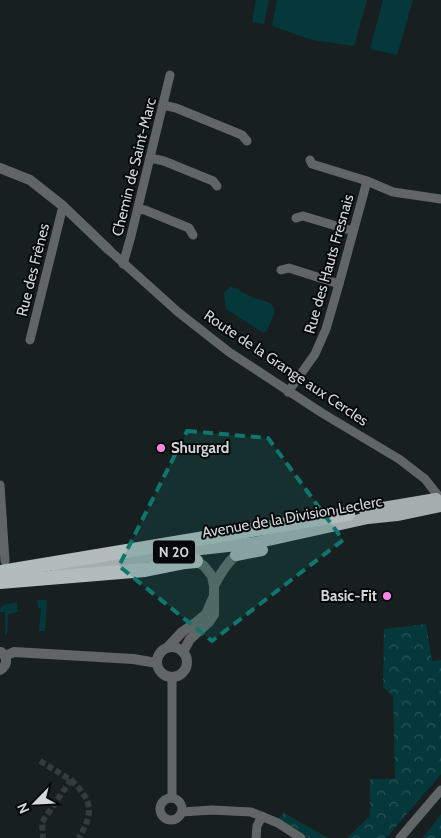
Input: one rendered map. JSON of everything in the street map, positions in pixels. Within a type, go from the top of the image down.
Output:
[{"type":"highway","name":"Avenue de la Division Leclerc","points":[[3,567],[348,514]]},
{"type":"highway","points":[[0,582],[145,570],[186,562],[196,562]]},
{"type":"main road","name":"Avenue de la Division Leclerc","points":[[348,514],[439,504]]},
{"type":"main road","name":"Avenue de la Division Leclerc","points":[[0,582],[174,552],[255,543],[368,518],[397,515],[439,504]]},
{"type":"main road","points":[[236,554],[314,539],[397,515]]},
{"type":"street","name":"Chemin de Saint-Marc","points":[[123,264],[170,76]]},
{"type":"street","points":[[163,105],[176,108],[242,135],[247,141]]},
{"type":"street","points":[[150,158],[164,161],[213,181],[216,186]]},
{"type":"street","points":[[310,160],[312,164],[367,181]]},
{"type":"street","name":"Route de la Grange aux Cercles","points":[[0,168],[30,180],[63,206],[123,264],[178,312],[229,352],[288,392],[399,459],[424,479],[439,504]]},
{"type":"street","name":"Rue des Hauts Fresnais","points":[[288,392],[315,354],[326,329],[367,181],[393,192],[441,199]]},
{"type":"street","name":"Rue des Frênes","points":[[30,340],[63,206]]},
{"type":"street","points":[[138,209],[145,210],[188,228],[192,235]]},
{"type":"street","points":[[296,218],[303,216],[353,232]]},
{"type":"street","points":[[281,270],[289,268],[339,284]]},
{"type":"street","points":[[0,485],[3,567]]},
{"type":"street","points":[[168,647],[177,647],[187,659],[186,669],[178,676],[168,677],[161,673],[157,666],[159,654],[182,632],[206,614],[221,572],[236,554]]},
{"type":"street","points":[[183,652],[190,639],[214,614],[212,576],[204,566],[196,562]]},
{"type":"street","points":[[0,670],[6,664],[3,653],[14,652],[132,659],[157,663]]},
{"type":"street","points":[[172,677],[172,798]]},
{"type":"street","points":[[400,838],[441,790]]},
{"type":"street","points":[[172,798],[180,802],[182,812],[178,818],[172,821],[162,816],[160,806],[165,800],[172,798]]},
{"type":"street","points":[[182,812],[212,810],[251,812],[278,823],[301,838]]},
{"type":"street","points":[[256,838],[257,826],[262,816]]},
{"type":"highlighted area","points":[[187,431],[268,438],[343,540],[212,641],[119,566]]},
{"type":"green space","points":[[256,0],[269,0],[264,24],[252,22]]},
{"type":"green space","points":[[277,0],[367,0],[354,46],[312,40],[272,26]]},
{"type":"green space","points":[[383,0],[413,0],[397,55],[370,49]]},
{"type":"green space","points":[[230,286],[273,306],[273,318],[266,332],[262,332],[226,309],[224,293]]},
{"type":"green space","points":[[37,600],[47,601],[45,631],[39,631],[41,608],[38,608]]},
{"type":"green space","points":[[17,602],[18,612],[8,614],[7,634],[5,634],[5,612],[0,612],[0,609],[6,604]]},
{"type":"green space","points":[[426,624],[432,661],[441,660],[441,774],[386,838],[347,838],[370,816],[370,779],[395,779],[393,696],[383,687],[384,629]]},
{"type":"green space","points":[[284,813],[328,838],[309,838],[278,819]]},
{"type":"green space","points":[[441,814],[441,838],[423,838]]},
{"type":"tunnel","points":[[40,761],[71,780],[42,822],[43,838]]},
{"type":"tunnel","points":[[71,780],[84,794],[89,807],[87,821],[79,838]]},
{"type":"place","name":"Shurgard","points":[[161,448]]},
{"type":"place","name":"Basic-Fit","points":[[387,596]]}]
